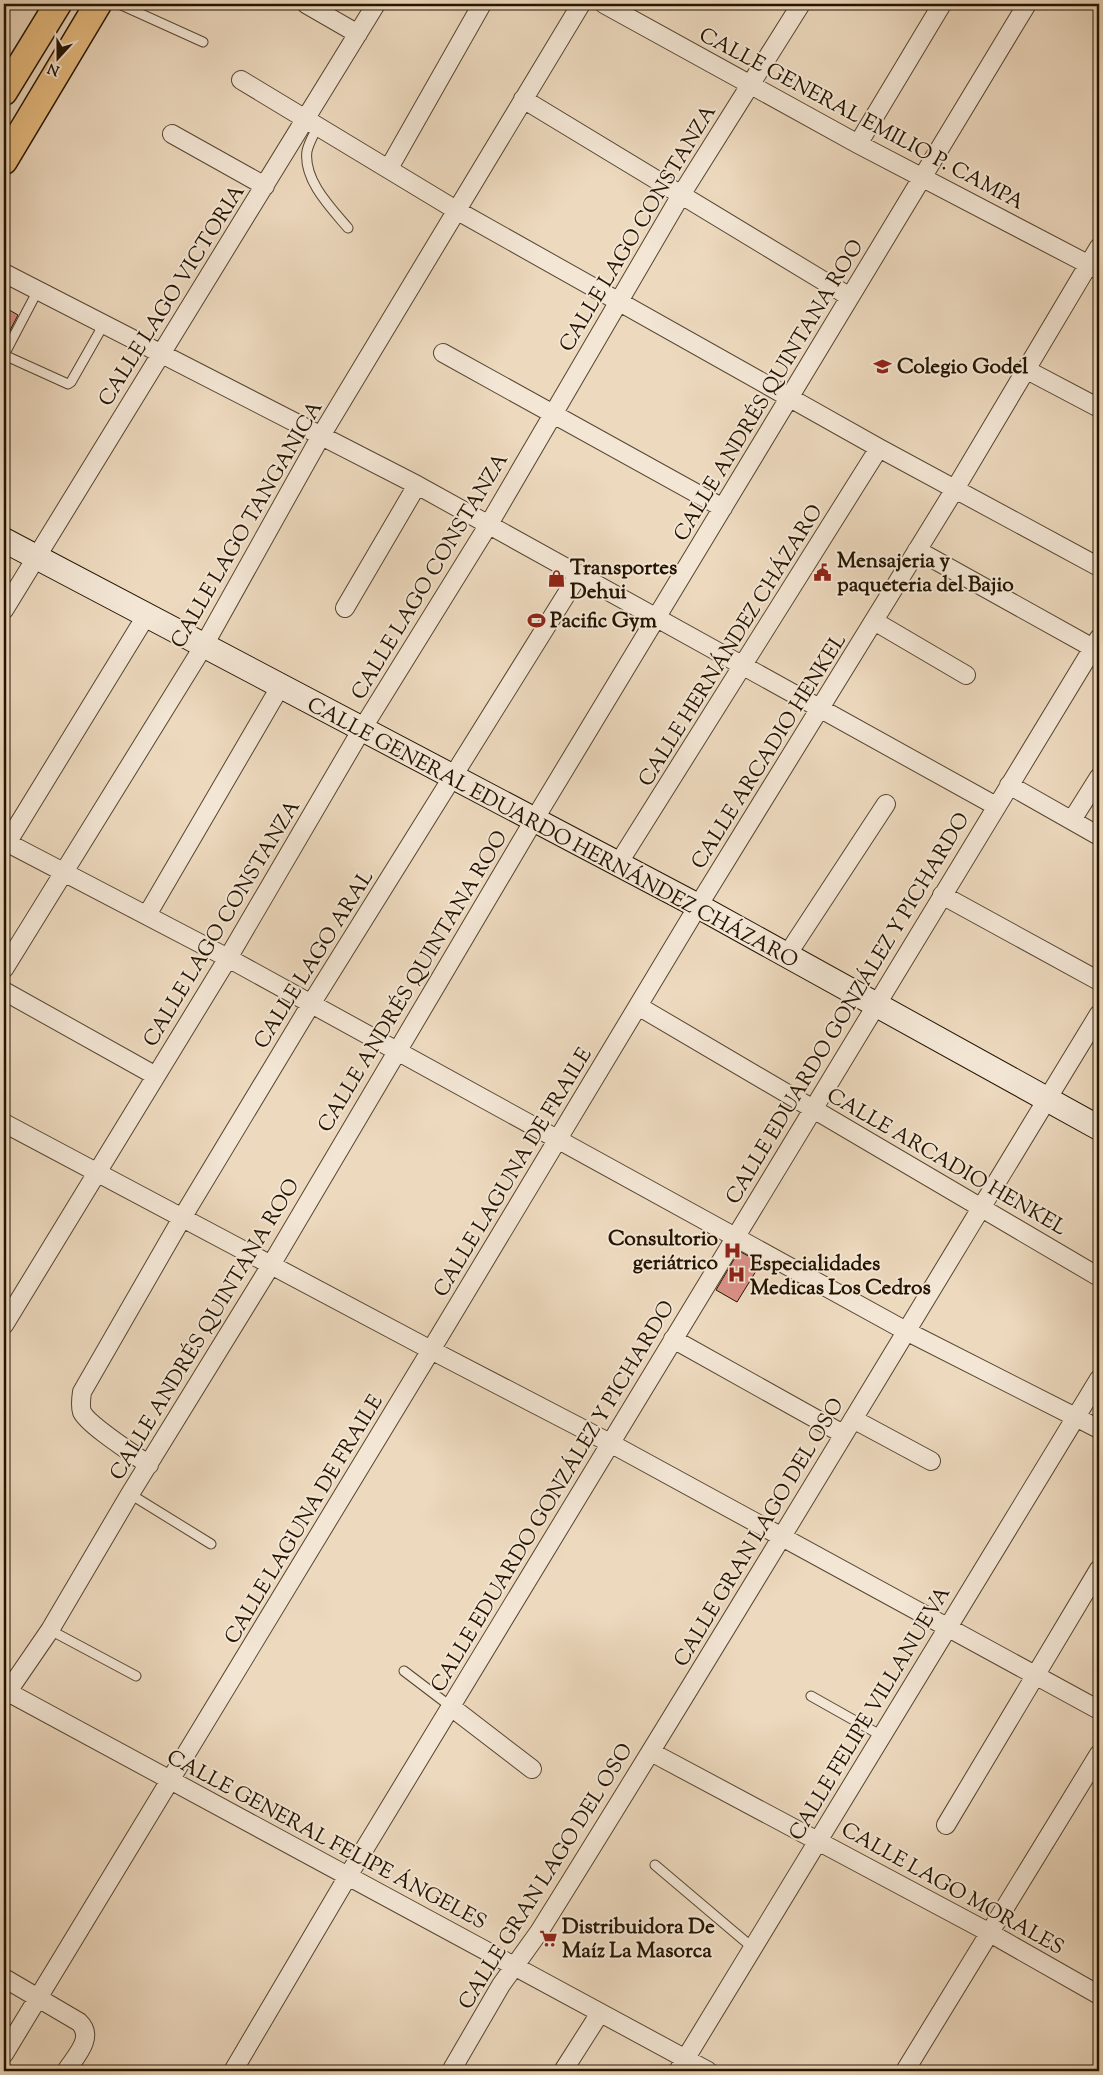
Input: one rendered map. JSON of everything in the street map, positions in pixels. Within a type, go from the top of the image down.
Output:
[{"type":"main road","points":[[4,92],[58,4]]},
{"type":"main road","points":[[4,161],[98,4]]},
{"type":"main road","name":"CALLE GENERAL EDUARDO HERNÁNDEZ CHÁZARO","points":[[4,540],[203,647],[698,906],[1099,1128]]},
{"type":"street","points":[[306,4],[358,34]]},
{"type":"street","name":"CALLE LAGO VICTORIA","points":[[4,610],[160,352],[265,186],[312,122],[358,34],[376,4]]},
{"type":"street","points":[[389,168],[482,4]]},
{"type":"street","name":"CALLE LAGO TANGANICA","points":[[4,969],[203,647],[322,434],[581,4]]},
{"type":"street","name":"CALLE GENERAL EMILIO P. CAMPA","points":[[604,4],[858,144],[1094,268]]},
{"type":"street","name":"CALLE LAGO CONSTANZA","points":[[4,1325],[228,958],[362,729],[489,524],[681,195],[800,4]]},
{"type":"street","points":[[858,144],[942,4]]},
{"type":"street","name":"CALLE ANDRÉS QUINTANA ROO","points":[[5,1693],[50,1630],[130,1494],[271,1265],[396,1050],[1026,4]]},
{"type":"street","points":[[241,80],[456,210],[879,448],[1099,567]]},
{"type":"street","points":[[523,99],[850,297]]},
{"type":"street","points":[[172,134],[265,186]]},
{"type":"street","name":"CALLE ARCADIO HENKEL","points":[[1099,247],[1094,268],[1027,370],[638,1006],[1099,1276]]},
{"type":"street","points":[[4,273],[322,434],[417,485],[821,707],[996,806]]},
{"type":"street","points":[[443,354],[723,508]]},
{"type":"street","points":[[1027,370],[1099,408]]},
{"type":"street","name":"CALLE HERNÁNDEZ CHÁZARO","points":[[618,864],[879,448]]},
{"type":"street","points":[[345,608],[417,485]]},
{"type":"street","points":[[917,550],[1096,643]]},
{"type":"street","name":"CALLE LAGO ARAL","points":[[149,1465],[91,1422],[83,1412],[81,1403],[82,1392],[182,1218],[311,1004],[579,574]]},
{"type":"street","points":[[146,616],[5,842],[228,958],[906,1330],[1099,1429]]},
{"type":"street","points":[[874,621],[966,675]]},
{"type":"street","name":"CALLE EDUARDO GONZÁLEZ Y PICHARDO","points":[[233,2071],[450,1706],[1096,643]]},
{"type":"street","points":[[147,915],[280,687]]},
{"type":"street","points":[[1072,820],[1099,777]]},
{"type":"street","points":[[1009,785],[1099,836]]},
{"type":"street","points":[[787,956],[886,804]]},
{"type":"street","points":[[942,895],[1099,981]]},
{"type":"street","points":[[4,991],[156,1076]]},
{"type":"street","name":"CALLE LAGUNA DE FRAILE","points":[[4,2054],[638,1006]]},
{"type":"street","name":"CALLE GRAN LAGO DEL OSO","points":[[451,2071],[488,2005],[539,1932],[652,1752],[1099,1014]]},
{"type":"street","points":[[4,1123],[610,1443],[1099,1710]]},
{"type":"street","points":[[672,1339],[844,1434]]},
{"type":"street","name":"CALLE FELIPE VILLANUEVA","points":[[682,2065],[1099,1379]]},
{"type":"street","points":[[853,1419],[932,1461]]},
{"type":"street","points":[[946,1824],[1099,1569]]},
{"type":"street","name":"CALLE GENERAL FELIPE ÁNGELES","points":[[5,1693],[170,1780],[600,2013],[682,2065],[708,2071]]},
{"type":"street","points":[[450,1706],[532,1768]]},
{"type":"street","name":"CALLE LAGO MORALES","points":[[652,1752],[819,1840],[1099,1994]]},
{"type":"street","points":[[905,2071],[1099,1754]]},
{"type":"street","points":[[4,1978],[79,2022],[85,2028],[86,2037],[83,2044],[66,2071]]},
{"type":"street","points":[[563,2071],[600,2013]]},
{"type":"lane","points":[[119,4],[203,42]]},
{"type":"lane","points":[[312,122],[307,151],[309,168],[326,203],[348,228]]},
{"type":"lane","points":[[38,290],[4,355],[68,384],[71,382],[104,324]]},
{"type":"lane","points":[[130,1494],[211,1544]]},
{"type":"lane","points":[[50,1630],[136,1676]]},
{"type":"lane","points":[[404,1671],[450,1706]]},
{"type":"lane","points":[[811,1696],[882,1736]]},
{"type":"lane","points":[[655,1865],[753,1948]]},
{"type":"building","points":[[4,307],[18,315],[4,342]]},
{"type":"building","name":"Especialidades Medicas Los Cedros","points":[[739,1251],[761,1263],[737,1302],[716,1290]]},
{"type":"place","name":"Colegio Godel","points":[[883,366]]},
{"type":"place","name":"Mensajeria y paqueteria del Bajio","points":[[823,572]]},
{"type":"place","name":"Transportes Dehui","points":[[556,579]]},
{"type":"place","name":"Pacific Gym","points":[[536,620]]},
{"type":"place","name":"Consultorio geriátrico","points":[[732,1250]]},
{"type":"place","name":"Especialidades Medicas Los Cedros","points":[[736,1275]]},
{"type":"place","name":"Distribuidora De Maíz La Masorca","points":[[548,1938]]}]
